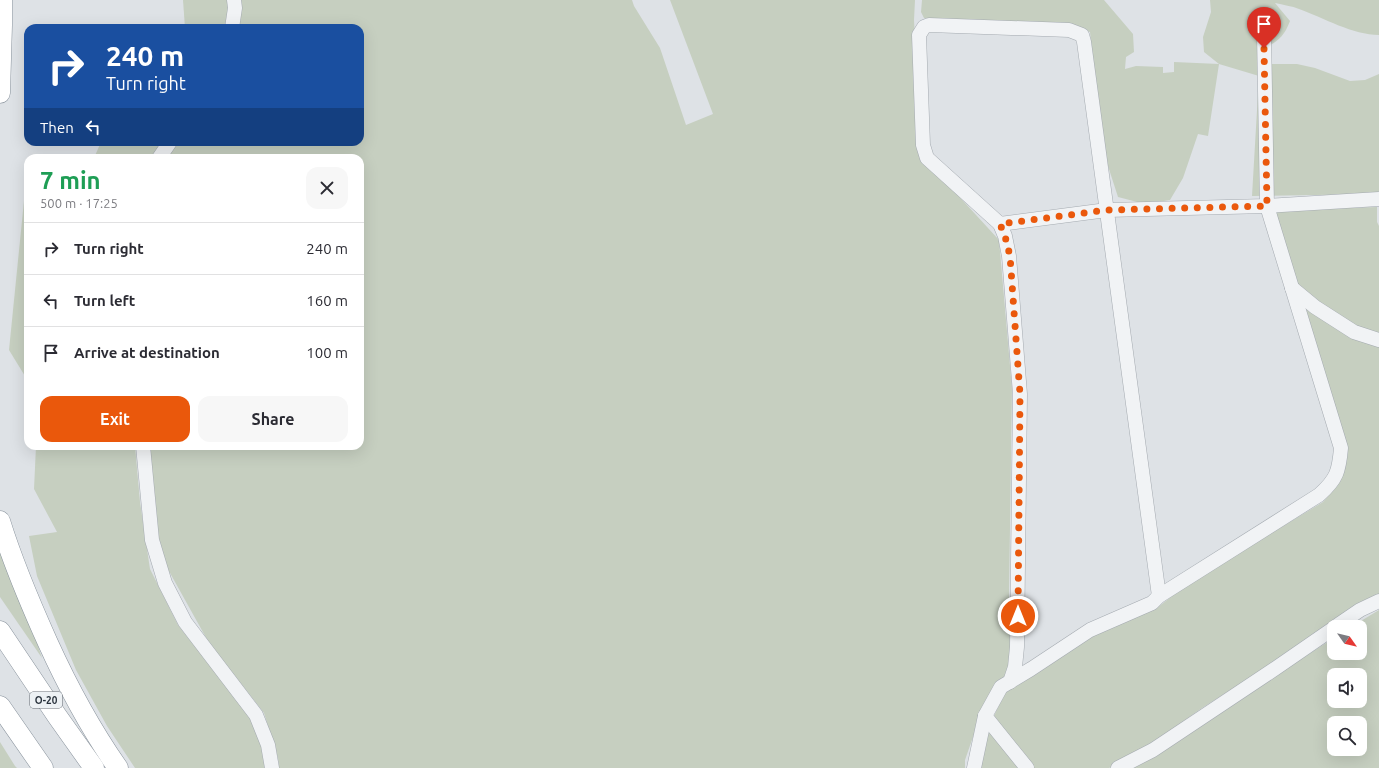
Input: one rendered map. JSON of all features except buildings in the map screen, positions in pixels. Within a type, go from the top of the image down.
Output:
[{"type":"highway","points":[[0,92],[2,0]]},
{"type":"highway","points":[[0,521],[18,576],[66,680],[90,724],[118,768]]},
{"type":"highway","name":"O-20","points":[[0,631],[94,768]]},
{"type":"highway","points":[[0,706],[43,768]]},
{"type":"street","points":[[233,24],[235,8],[234,0]]},
{"type":"street","points":[[1010,682],[1015,667],[1017,647],[1020,394],[1010,256],[1000,224],[927,158],[924,152],[919,35],[924,27],[928,25],[1069,30],[1082,35],[1159,596]]},
{"type":"street","points":[[974,768],[984,716],[1001,687],[1090,630],[1152,603],[1159,596],[1318,495],[1330,485],[1339,468],[1341,448],[1267,206],[1264,32]]},
{"type":"street","points":[[1000,224],[1107,210],[1267,206],[1379,199]]},
{"type":"street","points":[[1292,288],[1315,307],[1354,332],[1379,340]]},
{"type":"street","points":[[143,450],[152,540],[165,583],[185,622],[256,715],[268,745],[272,768]]},
{"type":"street","points":[[1345,620],[1360,610],[1379,601]]},
{"type":"street","points":[[1118,768],[1153,750],[1327,633]]},
{"type":"street","points":[[984,716],[1027,768]]},
{"type":"green space","points":[[183,0],[229,0],[228,24],[185,24]]},
{"type":"green space","points":[[239,0],[632,0],[634,6],[660,48],[686,125],[713,114],[670,0],[915,0],[914,20],[921,155],[999,240],[1012,388],[1009,597],[1012,665],[981,714],[965,760],[965,768],[279,768],[278,758],[264,713],[209,643],[160,555],[147,450],[364,450],[364,154],[168,154],[173,146],[364,146],[364,24],[237,24]]},
{"type":"green space","points":[[922,0],[1104,0],[1133,34],[1134,52],[1126,57],[1125,69],[1136,66],[1163,67],[1163,73],[1174,72],[1174,62],[1219,64],[1208,136],[1198,134],[1183,178],[1170,200],[1145,204],[1118,197],[1108,166],[1099,121],[1090,32],[1060,23],[924,18],[921,12]]},
{"type":"green space","points":[[1210,0],[1379,0],[1379,35],[1349,29],[1296,8],[1275,3],[1290,21],[1285,32],[1279,39],[1260,50],[1258,64],[1297,64],[1315,68],[1350,81],[1365,80],[1379,74],[1379,191],[1377,194],[1252,196],[1259,76],[1219,64],[1204,52],[1203,37],[1211,12]]},
{"type":"green space","points":[[99,146],[163,146],[157,154],[96,154]]},
{"type":"green space","points":[[24,201],[24,374],[9,350]]},
{"type":"green space","points":[[1377,207],[1377,222],[1379,226],[1379,335],[1355,327],[1312,299],[1294,280],[1263,214],[1256,211]]},
{"type":"green space","points":[[1301,301],[1356,339],[1379,347],[1379,596],[1341,620],[1327,620],[1327,629],[1202,708],[1144,749],[1109,768],[1034,768],[994,716],[1006,689],[1095,633],[1157,608],[1186,585],[1323,502],[1337,486],[1343,467]]},
{"type":"green space","points":[[36,450],[135,450],[140,502],[150,569],[178,625],[247,713],[265,745],[268,768],[135,768],[107,726],[76,670],[37,576],[29,536],[57,532],[34,489]]},
{"type":"green space","points":[[0,550],[36,640],[42,658],[0,597]]},
{"type":"green space","points":[[1379,610],[1379,768],[1130,768],[1327,642],[1327,660],[1367,660],[1367,620],[1363,620]]},
{"type":"green space","points":[[988,728],[1019,768],[978,768]]},
{"type":"green space","points":[[0,742],[15,766],[17,768],[0,768]]},
{"type":"route","points":[[1018,616],[1020,394],[1010,256],[1000,224],[1107,210],[1267,206],[1264,48]]}]
